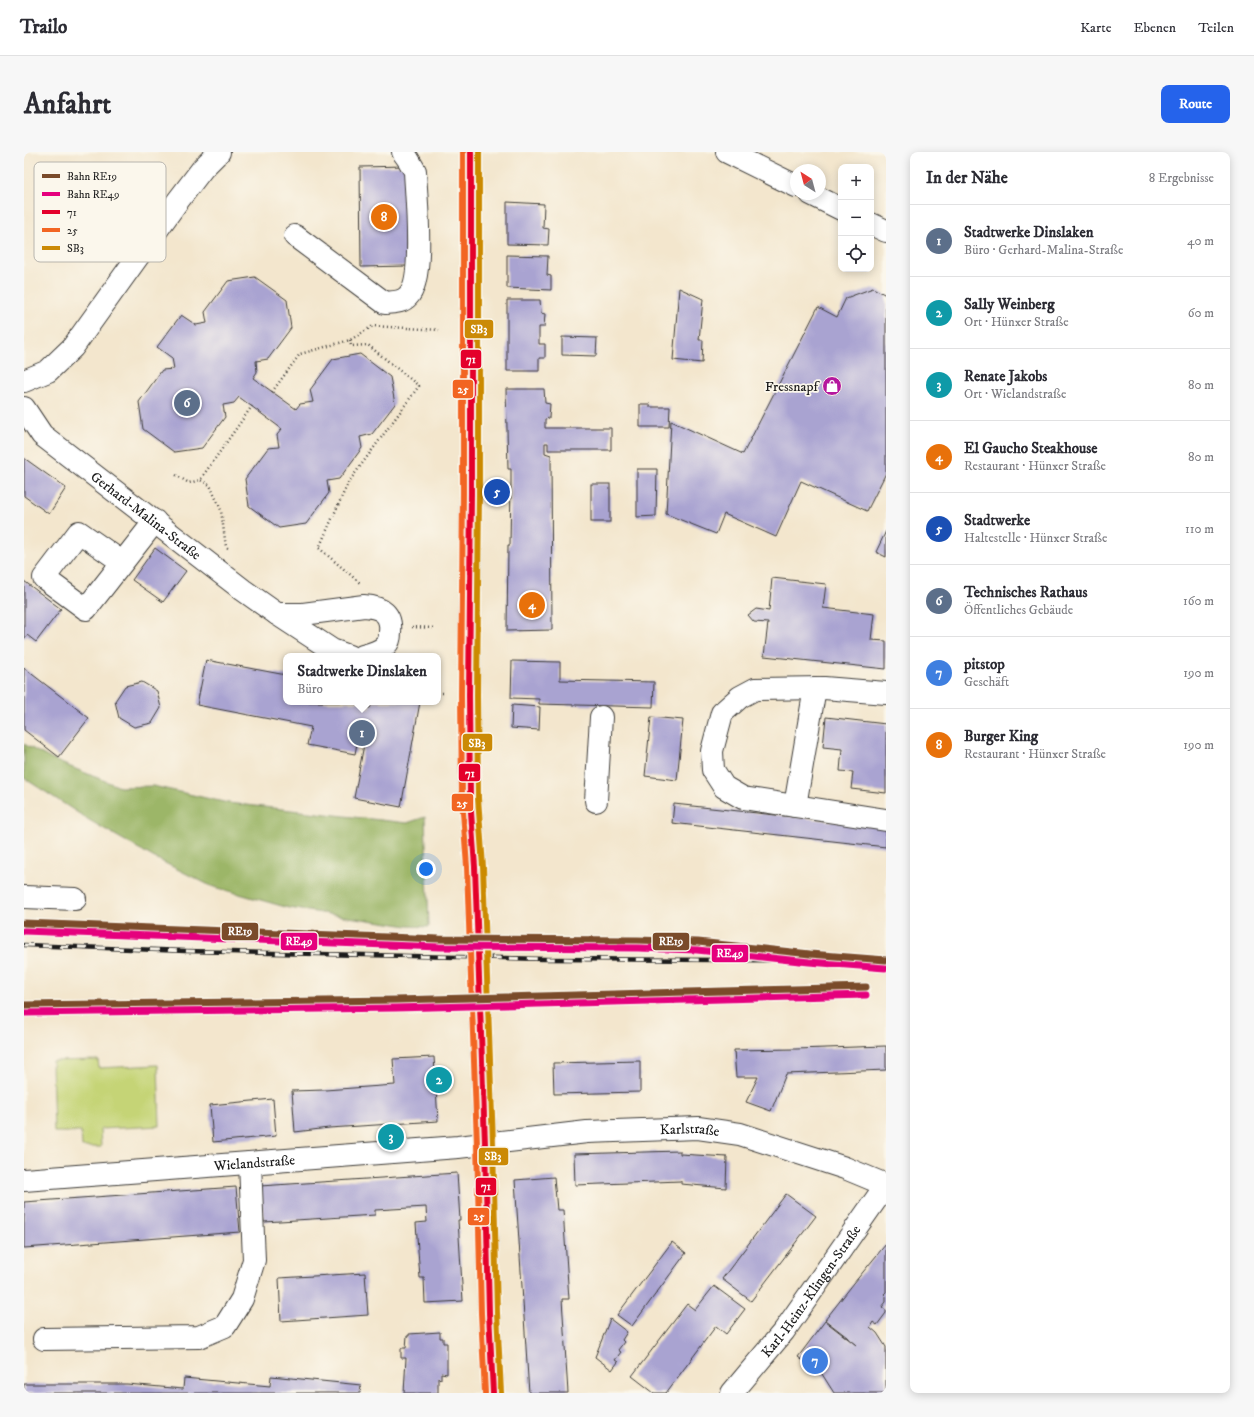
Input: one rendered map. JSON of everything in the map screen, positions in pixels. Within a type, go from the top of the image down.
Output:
[{"type":"street","points":[[166,217],[204,168],[219,152]]},
{"type":"street","points":[[295,236],[385,303],[398,302],[409,296],[416,283],[419,261],[415,171],[402,152]]},
{"type":"street","points":[[471,152],[470,798],[475,866],[485,1144],[488,1313],[493,1393]]},
{"type":"street","points":[[727,152],[790,183]]},
{"type":"street","points":[[823,200],[838,208]]},
{"type":"street","points":[[874,225],[886,231]]},
{"type":"street","points":[[24,381],[48,371],[73,347],[134,262]]},
{"type":"street","name":"Gerhard-Malina-Straße","points":[[24,408],[42,435],[243,590],[332,650],[340,653]]},
{"type":"street","points":[[122,562],[155,521]]},
{"type":"street","points":[[277,614],[303,614],[364,606],[371,606],[381,610],[388,616],[391,627],[390,638],[386,645],[374,653]]},
{"type":"street","points":[[795,806],[815,688]]},
{"type":"street","points":[[886,693],[815,688],[755,689],[740,696],[722,713],[712,751],[713,770],[724,787],[743,798],[886,820]]},
{"type":"street","points":[[596,801],[601,718]]},
{"type":"street","points":[[24,897],[75,899]]},
{"type":"street","name":"Karlstraße","points":[[485,1144],[587,1132],[698,1128],[740,1134],[845,1168],[886,1185]]},
{"type":"street","name":"Wielandstraße","points":[[24,1180],[485,1144]]},
{"type":"street","points":[[44,1339],[200,1337],[225,1326],[242,1299],[254,1260],[250,1163]]},
{"type":"street","name":"Karl-Heinz-Klingen-Straße","points":[[732,1393],[784,1331],[886,1185]]},
{"type":"path","points":[[272,392],[300,354],[350,340],[372,326],[439,330]]},
{"type":"path","points":[[350,340],[351,346],[368,345],[419,386],[348,483],[319,548],[365,587],[371,606]]},
{"type":"path","points":[[176,475],[189,483],[200,480],[252,406]]},
{"type":"path","points":[[200,480],[210,486],[221,510],[226,547],[232,551]]},
{"type":"green space","points":[[24,744],[51,759],[120,787],[153,786],[228,803],[407,823],[425,817],[429,927],[408,926],[289,908],[211,886],[153,857],[89,820],[24,778]]},
{"type":"green space","points":[[98,1060],[99,1068],[158,1065],[160,1126],[100,1129],[101,1147],[82,1147],[81,1132],[54,1132],[52,1061]]},
{"type":"building","points":[[406,166],[407,266],[361,267],[360,167]]},
{"type":"building","points":[[507,202],[544,204],[543,228],[549,229],[548,245],[507,244]]},
{"type":"building","points":[[507,255],[548,256],[547,275],[551,276],[551,290],[507,288]]},
{"type":"building","points":[[255,277],[287,300],[291,328],[268,359],[256,361],[257,372],[253,378],[296,409],[300,404],[313,402],[310,390],[333,359],[360,354],[390,377],[395,404],[372,434],[360,437],[362,448],[339,479],[327,481],[329,493],[306,524],[279,528],[249,506],[245,479],[268,448],[279,447],[277,435],[282,429],[239,397],[234,403],[223,405],[225,417],[202,448],[174,452],[143,429],[139,402],[162,370],[174,369],[172,358],[157,347],[181,315],[196,325],[207,323],[205,312],[228,281]]},
{"type":"building","points":[[679,288],[703,299],[699,340],[703,340],[702,363],[673,360]]},
{"type":"building","name":"Fressnapf","points":[[873,288],[886,295],[886,473],[867,511],[801,481],[776,537],[724,514],[716,534],[666,514],[671,421],[743,454],[818,307],[837,317],[846,298]]},
{"type":"building","points":[[507,300],[540,300],[541,313],[545,314],[544,327],[539,327],[539,344],[545,344],[545,358],[539,358],[539,371],[507,371]]},
{"type":"building","points":[[562,337],[597,338],[596,356],[562,355]]},
{"type":"building","points":[[506,389],[544,389],[545,403],[550,404],[549,418],[545,419],[545,428],[611,428],[611,450],[548,450],[548,443],[545,443],[545,453],[551,455],[552,630],[507,631],[511,469],[508,469]]},
{"type":"building","points":[[640,404],[650,404],[650,407],[670,407],[669,427],[640,427]]},
{"type":"building","points":[[24,458],[66,488],[49,514],[24,496]]},
{"type":"building","points":[[637,469],[657,469],[656,516],[637,517]]},
{"type":"building","points":[[591,484],[610,484],[610,522],[591,522]]},
{"type":"building","points":[[886,531],[886,557],[876,552]]},
{"type":"building","points":[[155,548],[186,571],[163,602],[132,580]]},
{"type":"building","points":[[772,578],[826,584],[823,608],[874,614],[871,640],[886,641],[886,669],[764,656],[768,623],[754,622],[748,615],[756,609],[769,611]]},
{"type":"building","points":[[24,581],[61,609],[36,642],[27,635],[24,639]]},
{"type":"building","points":[[206,660],[283,674],[283,705],[364,705],[364,707],[370,708],[371,705],[419,705],[401,807],[354,798],[365,739],[358,738],[355,754],[307,745],[311,727],[197,705]]},
{"type":"building","points":[[512,661],[560,662],[560,680],[654,682],[653,707],[539,704],[539,699],[511,698]]},
{"type":"building","points":[[24,668],[89,718],[59,757],[24,730]]},
{"type":"building","points":[[142,682],[157,691],[161,708],[152,723],[134,727],[119,718],[115,701],[125,686]]},
{"type":"building","points":[[512,705],[540,707],[539,730],[511,728]]},
{"type":"building","points":[[651,717],[683,720],[677,780],[645,776]]},
{"type":"building","points":[[826,717],[886,724],[886,793],[851,789],[853,772],[840,771],[842,749],[823,747]]},
{"type":"building","points":[[674,804],[886,827],[886,847],[672,823]]},
{"type":"building","points":[[886,1046],[886,1070],[786,1074],[771,1111],[746,1102],[758,1077],[736,1077],[734,1050]]},
{"type":"building","points":[[434,1057],[438,1121],[329,1128],[295,1132],[292,1091],[395,1085],[393,1059]]},
{"type":"building","points":[[640,1061],[640,1092],[554,1094],[553,1063]]},
{"type":"building","points":[[273,1099],[276,1136],[213,1142],[210,1105]]},
{"type":"building","points":[[680,1151],[680,1154],[727,1157],[726,1188],[681,1184],[681,1181],[575,1185],[574,1154]]},
{"type":"building","points":[[457,1173],[460,1220],[458,1220],[463,1301],[425,1303],[424,1278],[420,1278],[416,1223],[427,1222],[426,1207],[375,1210],[375,1215],[264,1222],[260,1186]]},
{"type":"building","points":[[554,1177],[557,1210],[563,1210],[569,1299],[562,1299],[568,1393],[529,1393],[515,1180]]},
{"type":"building","points":[[236,1187],[240,1232],[24,1248],[24,1202]]},
{"type":"building","points":[[786,1194],[816,1216],[751,1301],[722,1279]]},
{"type":"building","points":[[672,1242],[686,1253],[632,1326],[617,1315]]},
{"type":"building","points":[[886,1244],[886,1292],[884,1294],[886,1296],[886,1302],[882,1307],[886,1310],[886,1313],[877,1325],[873,1322],[870,1327],[877,1333],[886,1347],[886,1393],[834,1393],[822,1374],[798,1357],[825,1321],[856,1345],[825,1320]]},
{"type":"building","points":[[365,1273],[368,1315],[281,1321],[279,1278]]},
{"type":"building","points":[[714,1286],[745,1309],[726,1334],[716,1326],[666,1393],[654,1393],[632,1376],[687,1304],[695,1310]]},
{"type":"building","points":[[610,1319],[627,1332],[622,1340],[624,1342],[618,1350],[621,1352],[615,1360],[618,1362],[612,1370],[595,1357]]},
{"type":"building","points":[[440,1332],[440,1338],[443,1338],[443,1343],[447,1343],[447,1374],[441,1373],[441,1379],[438,1378],[438,1393],[404,1393],[406,1358],[401,1358],[401,1348],[406,1348],[407,1336],[409,1336],[409,1334]]},
{"type":"building","points":[[271,1376],[361,1385],[360,1393],[24,1393],[24,1384],[127,1384],[183,1389],[184,1378],[270,1386]]},
{"type":"railway","points":[[24,945],[186,951],[545,959],[886,961]]},
{"type":"rail line","name":"RE19","points":[[24,923],[439,939],[638,940],[698,942],[810,954],[886,960]]},
{"type":"rail line","name":"RE49","points":[[24,931],[439,947],[638,948],[697,950],[809,962],[885,968]]},
{"type":"rail line","name":"RE19","points":[[24,1005],[396,1000],[866,987]]},
{"type":"rail line","name":"RE49","points":[[24,1013],[396,1008],[866,995]]},
{"type":"transit line","name":"25","points":[[463,152],[462,798],[467,867],[477,1144],[481,1313],[485,1393]]},
{"type":"transit line","name":"71","points":[[471,152],[470,798],[475,867],[485,1144],[489,1313],[493,1393]]},
{"type":"transit line","name":"SB3","points":[[479,152],[478,798],[483,867],[493,1144],[497,1313],[501,1393]]},
{"type":"place","name":"Burger King","points":[[384,217]]},
{"type":"place","name":"Fressnapf","points":[[832,386]]},
{"type":"place","name":"Technisches Rathaus","points":[[187,403]]},
{"type":"place","name":"Stadtwerke","points":[[497,492]]},
{"type":"place","name":"El Gaucho Steakhouse","points":[[532,605]]},
{"type":"place","name":"Stadtwerke Dinslaken","points":[[362,733]]},
{"type":"place","name":"Sally Weinberg","points":[[439,1080]]},
{"type":"place","name":"Renate Jakobs","points":[[391,1137]]},
{"type":"place","name":"pitstop","points":[[815,1361]]}]
